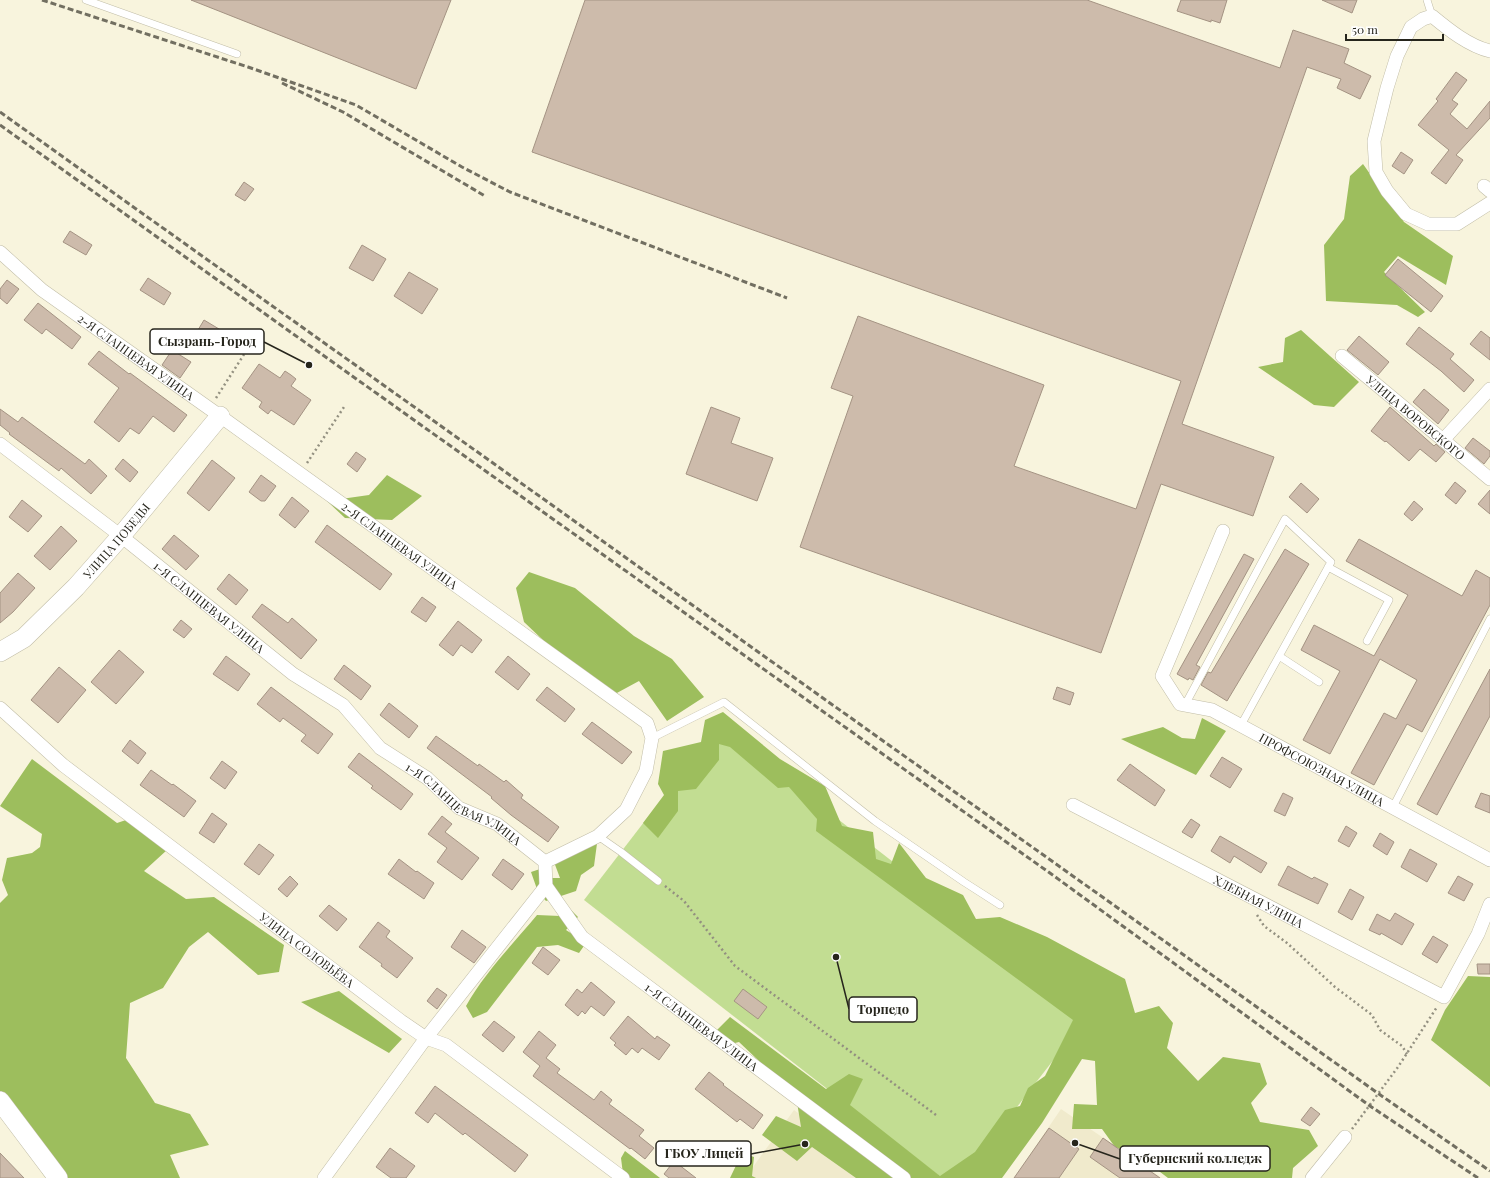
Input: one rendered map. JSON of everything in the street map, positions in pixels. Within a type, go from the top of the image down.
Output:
[{"type":"street","points":[[1490,51],[1484,50],[1458,36],[1432,16],[1423,19],[1411,27],[1397,56],[1387,88],[1374,141],[1376,172],[1387,191],[1406,214],[1428,224],[1457,224],[1490,203]]},
{"type":"street","name":"2-Я СЛАНЦЕВАЯ УЛИЦА","points":[[0,252],[42,290],[215,412],[647,724],[652,738]]},
{"type":"street","name":"УЛИЦА ВОРОВСКОГО","points":[[1342,356],[1490,479]]},
{"type":"street","points":[[1443,440],[1490,388]]},
{"type":"street","name":"УЛИЦА ПОБЕДЫ","points":[[0,652],[24,638],[76,587],[121,536],[215,412]]},
{"type":"street","name":"1-Я СЛАНЦЕВАЯ УЛИЦА","points":[[0,444],[121,536],[293,674],[343,705],[380,748],[427,778],[459,808],[497,824],[545,862]]},
{"type":"street","points":[[1185,705],[1180,704],[1162,676],[1223,530]]},
{"type":"street","name":"ПРОФСОЮЗНАЯ УЛИЦА","points":[[1185,705],[1212,710],[1490,860]]},
{"type":"street","name":"УЛИЦА СОЛОВЬЁВА","points":[[0,708],[69,770],[401,1021],[426,1038],[446,1045],[624,1178]]},
{"type":"street","points":[[324,1178],[426,1038],[546,886],[545,862],[598,836],[626,810],[646,771],[652,738]]},
{"type":"street","name":"ХЛЕБНАЯ УЛИЦА","points":[[1073,805],[1444,997]]},
{"type":"street","name":"1-Я СЛАНЦЕВАЯ УЛИЦА","points":[[546,886],[582,937],[904,1178]]},
{"type":"street","points":[[1444,997],[1478,934],[1490,904]]},
{"type":"street","points":[[0,1101],[58,1178]]},
{"type":"street","points":[[1313,1178],[1345,1137]]},
{"type":"lane","points":[[86,0],[237,54]]},
{"type":"lane","points":[[1427,0],[1432,16]]},
{"type":"lane","points":[[1185,705],[1285,519],[1331,562],[1241,725]]},
{"type":"lane","points":[[1328,567],[1389,600],[1367,641]]},
{"type":"lane","points":[[1393,807],[1490,619]]},
{"type":"lane","points":[[1279,656],[1319,682]]},
{"type":"lane","points":[[652,738],[724,702],[875,821],[1000,905]]},
{"type":"lane","points":[[598,836],[658,881]]},
{"type":"path","points":[[215,412],[252,342]]},
{"type":"path","points":[[300,473],[344,406]]},
{"type":"path","points":[[658,881],[684,901],[735,966],[936,1115]]},
{"type":"path","points":[[1251,897],[1255,911],[1264,926],[1287,943],[1335,987],[1372,1015],[1380,1030],[1402,1046],[1407,1054]]},
{"type":"path","points":[[1345,1137],[1360,1120],[1407,1054],[1444,997]]},
{"type":"shaded area","points":[[1061,1109],[1162,1178],[1014,1178]]},
{"type":"shaded area","points":[[794,1110],[885,1178],[745,1178]]},
{"type":"green space","points":[[1363,164],[1404,222],[1453,256],[1446,285],[1398,256],[1384,272],[1425,312],[1418,317],[1397,305],[1326,301],[1324,245],[1344,219],[1350,176]]},
{"type":"green space","points":[[1301,330],[1359,382],[1334,407],[1314,405],[1258,367],[1283,362],[1285,338]]},
{"type":"green space","points":[[387,475],[422,496],[392,520],[345,518],[327,501],[369,495]]},
{"type":"green space","points":[[529,572],[575,588],[634,636],[672,659],[704,697],[667,721],[639,681],[615,694],[564,660],[524,622],[516,588]]},
{"type":"green space","points":[[723,712],[780,759],[825,786],[842,826],[873,832],[876,859],[891,864],[899,843],[926,878],[963,895],[976,919],[1000,917],[1047,937],[1125,979],[1135,1013],[1159,1006],[1173,1023],[1167,1048],[1198,1081],[1223,1057],[1260,1063],[1267,1084],[1251,1103],[1260,1122],[1309,1130],[1318,1146],[1293,1168],[1292,1178],[1168,1178],[1139,1156],[1115,1147],[1102,1129],[1072,1129],[1074,1104],[1097,1105],[1095,1061],[1082,1059],[1042,1123],[1002,1178],[856,1178],[812,1147],[797,1161],[762,1135],[776,1116],[801,1127],[796,1096],[739,1042],[723,1046],[717,1030],[730,1017],[826,1089],[849,1074],[863,1079],[850,1105],[940,1176],[975,1152],[1005,1110],[1020,1106],[1028,1088],[1045,1076],[1073,1020],[816,831],[817,819],[789,787],[778,788],[730,747],[719,744],[719,760],[696,789],[678,791],[678,811],[658,838],[643,823],[664,795],[658,784],[663,751],[701,742],[705,720]]},
{"type":"green space","points":[[1202,718],[1226,731],[1196,775],[1121,739],[1163,727],[1182,738],[1195,739]]},
{"type":"green space","points":[[718,726],[1089,1014],[962,1178],[942,1178],[584,900]]},
{"type":"green space","points":[[32,759],[117,823],[132,818],[167,850],[144,871],[186,899],[214,897],[284,945],[279,972],[258,975],[208,932],[189,947],[163,988],[130,1003],[126,1058],[155,1103],[190,1114],[209,1145],[170,1155],[180,1178],[46,1178],[42,1173],[42,1156],[0,1106],[0,903],[8,895],[2,880],[7,858],[32,853],[40,847],[42,834],[0,806]]},
{"type":"green space","points":[[598,836],[594,866],[581,875],[576,891],[546,901],[538,892],[531,872],[540,869],[549,878],[560,878],[554,862]]},
{"type":"green space","points":[[570,909],[578,917],[566,930],[586,943],[579,953],[558,945],[537,947],[487,1012],[473,1018],[466,1006],[490,970],[537,915],[560,916]]},
{"type":"green space","points":[[1468,976],[1490,977],[1490,1087],[1431,1040],[1445,1010]]},
{"type":"green space","points":[[339,991],[402,1039],[389,1053],[301,1002]]},
{"type":"green space","points":[[625,1151],[660,1178],[631,1178],[623,1174],[621,1158]]},
{"type":"green space","points":[[742,1153],[754,1157],[752,1176],[756,1178],[730,1178]]},
{"type":"building","points":[[191,0],[451,0],[416,89]]},
{"type":"building","points":[[585,0],[1087,0],[1280,68],[1293,30],[1349,49],[1344,63],[1371,76],[1360,99],[1337,88],[1341,79],[1307,67],[1182,424],[1274,457],[1253,516],[1161,484],[1101,653],[800,547],[853,396],[831,388],[858,316],[1044,385],[1014,466],[1136,509],[1181,381],[532,152]]},
{"type":"building","points":[[1181,0],[1227,0],[1220,23],[1211,20],[1211,22],[1177,11]]},
{"type":"building","points":[[1322,0],[1357,0],[1352,13]]},
{"type":"building","points":[[1456,72],[1467,80],[1452,100],[1458,104],[1450,114],[1467,129],[1490,101],[1490,118],[1456,155],[1463,160],[1446,184],[1431,173],[1449,150],[1418,125],[1438,101],[1436,99]]},
{"type":"building","points":[[1401,152],[1413,160],[1404,174],[1392,166]]},
{"type":"building","points":[[244,182],[254,189],[245,201],[235,195]]},
{"type":"building","points":[[70,231],[92,245],[86,255],[63,242]]},
{"type":"building","points":[[362,245],[386,259],[373,281],[349,268]]},
{"type":"building","points":[[1398,259],[1443,296],[1431,312],[1385,275]]},
{"type":"building","points":[[409,272],[438,289],[422,314],[394,296]]},
{"type":"building","points":[[148,278],[171,293],[164,305],[140,290]]},
{"type":"building","points":[[7,280],[19,289],[7,304],[0,298],[0,289]]},
{"type":"building","points":[[38,303],[81,337],[72,349],[46,329],[42,334],[24,320]]},
{"type":"building","points":[[204,320],[234,338],[225,353],[195,335]]},
{"type":"building","points":[[1419,327],[1454,354],[1450,359],[1474,380],[1464,392],[1441,371],[1406,344]]},
{"type":"building","points":[[1481,331],[1490,338],[1490,360],[1470,344]]},
{"type":"building","points":[[1359,336],[1389,362],[1378,375],[1347,350]]},
{"type":"building","points":[[172,350],[191,362],[180,378],[162,365]]},
{"type":"building","points":[[99,351],[187,415],[174,432],[153,416],[139,434],[130,428],[119,442],[94,422],[119,388],[88,364]]},
{"type":"building","points":[[259,364],[280,378],[285,371],[291,375],[296,379],[291,386],[311,400],[294,425],[271,410],[268,414],[259,407],[262,402],[242,388]]},
{"type":"building","points":[[1424,389],[1449,410],[1438,424],[1413,402]]},
{"type":"building","points":[[711,407],[740,418],[731,443],[773,458],[757,501],[686,474]]},
{"type":"building","points":[[1390,407],[1434,446],[1436,444],[1445,452],[1436,462],[1420,449],[1409,461],[1386,441],[1385,442],[1371,431]]},
{"type":"building","points":[[0,409],[18,422],[22,417],[85,464],[89,459],[107,476],[91,494],[61,468],[59,471],[9,434],[10,433],[0,425]]},
{"type":"building","points":[[1473,438],[1490,451],[1490,456],[1484,464],[1465,448]]},
{"type":"building","points":[[356,452],[366,459],[357,472],[347,464]]},
{"type":"building","points":[[123,459],[138,472],[130,482],[115,469]]},
{"type":"building","points":[[212,460],[235,478],[209,511],[187,493]]},
{"type":"building","points":[[261,475],[276,486],[265,501],[261,501],[249,492]]},
{"type":"building","points":[[1455,482],[1466,491],[1456,504],[1445,495]]},
{"type":"building","points":[[1301,483],[1319,499],[1307,513],[1289,497]]},
{"type":"building","points":[[1490,490],[1490,514],[1478,504]]},
{"type":"building","points":[[292,497],[309,511],[295,528],[279,515]]},
{"type":"building","points":[[22,500],[42,516],[28,532],[9,517]]},
{"type":"building","points":[[1414,501],[1423,509],[1412,521],[1404,514]]},
{"type":"building","points":[[327,525],[392,574],[380,590],[315,542]]},
{"type":"building","points":[[61,526],[77,541],[50,570],[34,556]]},
{"type":"building","points":[[174,535],[199,556],[186,570],[162,549]]},
{"type":"building","points":[[1359,539],[1462,596],[1476,570],[1490,578],[1490,605],[1422,732],[1407,724],[1374,785],[1351,773],[1384,713],[1396,719],[1417,680],[1380,659],[1330,754],[1303,740],[1340,671],[1301,650],[1314,625],[1374,656],[1408,595],[1346,561]]},
{"type":"building","points":[[1285,549],[1309,564],[1227,701],[1201,685],[1208,672],[1211,673]]},
{"type":"building","points":[[1244,554],[1254,559],[1196,665],[1200,667],[1193,680],[1189,678],[1188,680],[1177,674]]},
{"type":"building","points":[[18,573],[35,588],[13,612],[0,623],[0,593]]},
{"type":"building","points":[[229,574],[248,590],[236,605],[217,589]]},
{"type":"building","points":[[422,597],[436,607],[426,622],[411,612]]},
{"type":"building","points":[[262,604],[288,623],[292,618],[317,640],[301,659],[252,617]]},
{"type":"building","points":[[181,620],[192,629],[184,638],[173,630]]},
{"type":"building","points":[[458,621],[482,640],[472,653],[461,645],[453,656],[439,645]]},
{"type":"building","points":[[119,650],[144,672],[116,704],[91,682]]},
{"type":"building","points":[[226,656],[250,674],[238,691],[213,674]]},
{"type":"building","points":[[508,656],[530,674],[518,690],[495,672]]},
{"type":"building","points":[[344,665],[371,686],[361,700],[334,679]]},
{"type":"building","points":[[59,667],[86,690],[58,723],[31,700]]},
{"type":"building","points":[[1490,669],[1490,716],[1437,815],[1417,804]]},
{"type":"building","points":[[271,687],[333,734],[318,754],[301,741],[306,735],[283,718],[280,722],[257,704]]},
{"type":"building","points":[[547,687],[575,709],[565,722],[536,700]]},
{"type":"building","points":[[1057,687],[1074,693],[1070,705],[1053,699]]},
{"type":"building","points":[[389,703],[418,726],[409,738],[380,715]]},
{"type":"building","points":[[592,722],[632,752],[622,764],[582,734]]},
{"type":"building","points":[[436,736],[478,766],[479,764],[504,782],[506,780],[523,795],[521,798],[559,827],[548,842],[511,815],[491,798],[492,797],[427,748]]},
{"type":"building","points":[[130,740],[146,753],[138,764],[122,751]]},
{"type":"building","points":[[359,753],[413,794],[401,810],[371,788],[373,786],[348,767]]},
{"type":"building","points":[[1222,757],[1242,769],[1230,788],[1210,776]]},
{"type":"building","points":[[222,761],[237,772],[225,789],[210,778]]},
{"type":"building","points":[[1130,764],[1165,790],[1155,806],[1117,780]]},
{"type":"building","points":[[151,770],[196,801],[184,817],[140,785]]},
{"type":"building","points":[[1283,793],[1293,798],[1285,816],[1274,811]]},
{"type":"building","points":[[1481,793],[1490,796],[1490,813],[1475,807]]},
{"type":"building","points":[[212,813],[227,824],[214,843],[199,833]]},
{"type":"building","points":[[442,816],[452,824],[445,832],[479,858],[462,880],[437,862],[447,848],[428,834]]},
{"type":"building","points":[[1191,819],[1200,825],[1192,838],[1182,832]]},
{"type":"building","points":[[1346,826],[1357,833],[1349,847],[1338,841]]},
{"type":"building","points":[[1380,833],[1394,842],[1387,855],[1373,846]]},
{"type":"building","points":[[1220,836],[1267,863],[1261,873],[1234,856],[1230,863],[1211,851]]},
{"type":"building","points":[[259,844],[274,855],[259,875],[244,864]]},
{"type":"building","points":[[1410,849],[1437,864],[1427,882],[1401,867]]},
{"type":"building","points":[[399,859],[434,883],[424,899],[388,874]]},
{"type":"building","points":[[503,859],[524,874],[512,890],[492,875]]},
{"type":"building","points":[[1288,866],[1312,879],[1314,877],[1328,884],[1318,904],[1278,885]]},
{"type":"building","points":[[290,876],[298,884],[287,897],[278,889]]},
{"type":"building","points":[[1458,876],[1473,884],[1464,901],[1448,893]]},
{"type":"building","points":[[1350,889],[1364,897],[1352,920],[1338,912]]},
{"type":"building","points":[[329,905],[347,919],[337,931],[319,916]]},
{"type":"building","points":[[1395,913],[1414,924],[1402,945],[1381,933],[1380,935],[1369,930],[1377,914],[1390,921]]},
{"type":"building","points":[[378,922],[390,931],[386,937],[413,958],[397,978],[381,966],[382,964],[359,947]]},
{"type":"building","points":[[462,930],[486,947],[474,963],[451,947]]},
{"type":"building","points":[[1433,936],[1448,945],[1437,963],[1422,954]]},
{"type":"building","points":[[543,947],[560,960],[548,975],[532,963]]},
{"type":"building","points":[[1477,964],[1490,964],[1490,974],[1478,974]]},
{"type":"building","points":[[591,982],[615,1002],[604,1016],[591,1006],[585,1014],[582,1011],[578,1016],[565,1005],[577,989],[582,993]]},
{"type":"building","points":[[437,988],[447,995],[437,1009],[427,1001]]},
{"type":"building","points":[[743,989],[767,1007],[758,1019],[734,1001]]},
{"type":"building","points":[[628,1016],[655,1039],[657,1036],[670,1045],[659,1060],[642,1048],[638,1053],[632,1048],[626,1055],[614,1045],[616,1043],[610,1038]]},
{"type":"building","points":[[494,1021],[515,1037],[503,1052],[482,1035]]},
{"type":"building","points":[[539,1031],[556,1045],[546,1058],[560,1069],[557,1073],[594,1100],[601,1091],[612,1100],[609,1104],[644,1130],[639,1136],[654,1148],[645,1159],[533,1076],[540,1066],[523,1052]]},
{"type":"building","points":[[709,1072],[724,1084],[723,1085],[763,1115],[753,1129],[740,1119],[737,1122],[695,1089]]},
{"type":"building","points":[[435,1086],[528,1155],[515,1172],[465,1133],[463,1135],[435,1113],[428,1123],[415,1113]]},
{"type":"building","points":[[1311,1107],[1320,1114],[1310,1126],[1301,1120]]},
{"type":"building","points":[[1049,1128],[1079,1149],[1059,1178],[1014,1178]]},
{"type":"building","points":[[1103,1138],[1160,1178],[1120,1178],[1090,1157]]},
{"type":"building","points":[[390,1148],[415,1166],[406,1178],[391,1178],[376,1167]]},
{"type":"building","points":[[0,1153],[24,1178],[0,1178]]},
{"type":"building","points":[[674,1161],[696,1178],[669,1178],[664,1174]]},
{"type":"railway","points":[[42,0],[248,67],[356,105],[462,167],[510,192],[787,298]]},
{"type":"railway","points":[[282,83],[343,112],[485,196]]},
{"type":"railway","points":[[0,112],[1379,1094],[1490,1171]]},
{"type":"railway","points":[[0,125],[1054,876],[1370,1106],[1478,1178]]},
{"type":"place","name":"Сызрань-Город","points":[[309,365]]},
{"type":"place","name":"Торпедо","points":[[836,957]]},
{"type":"place","name":"Губернский колледж","points":[[1075,1143]]},
{"type":"place","name":"ГБОУ Лицей","points":[[805,1144]]}]
